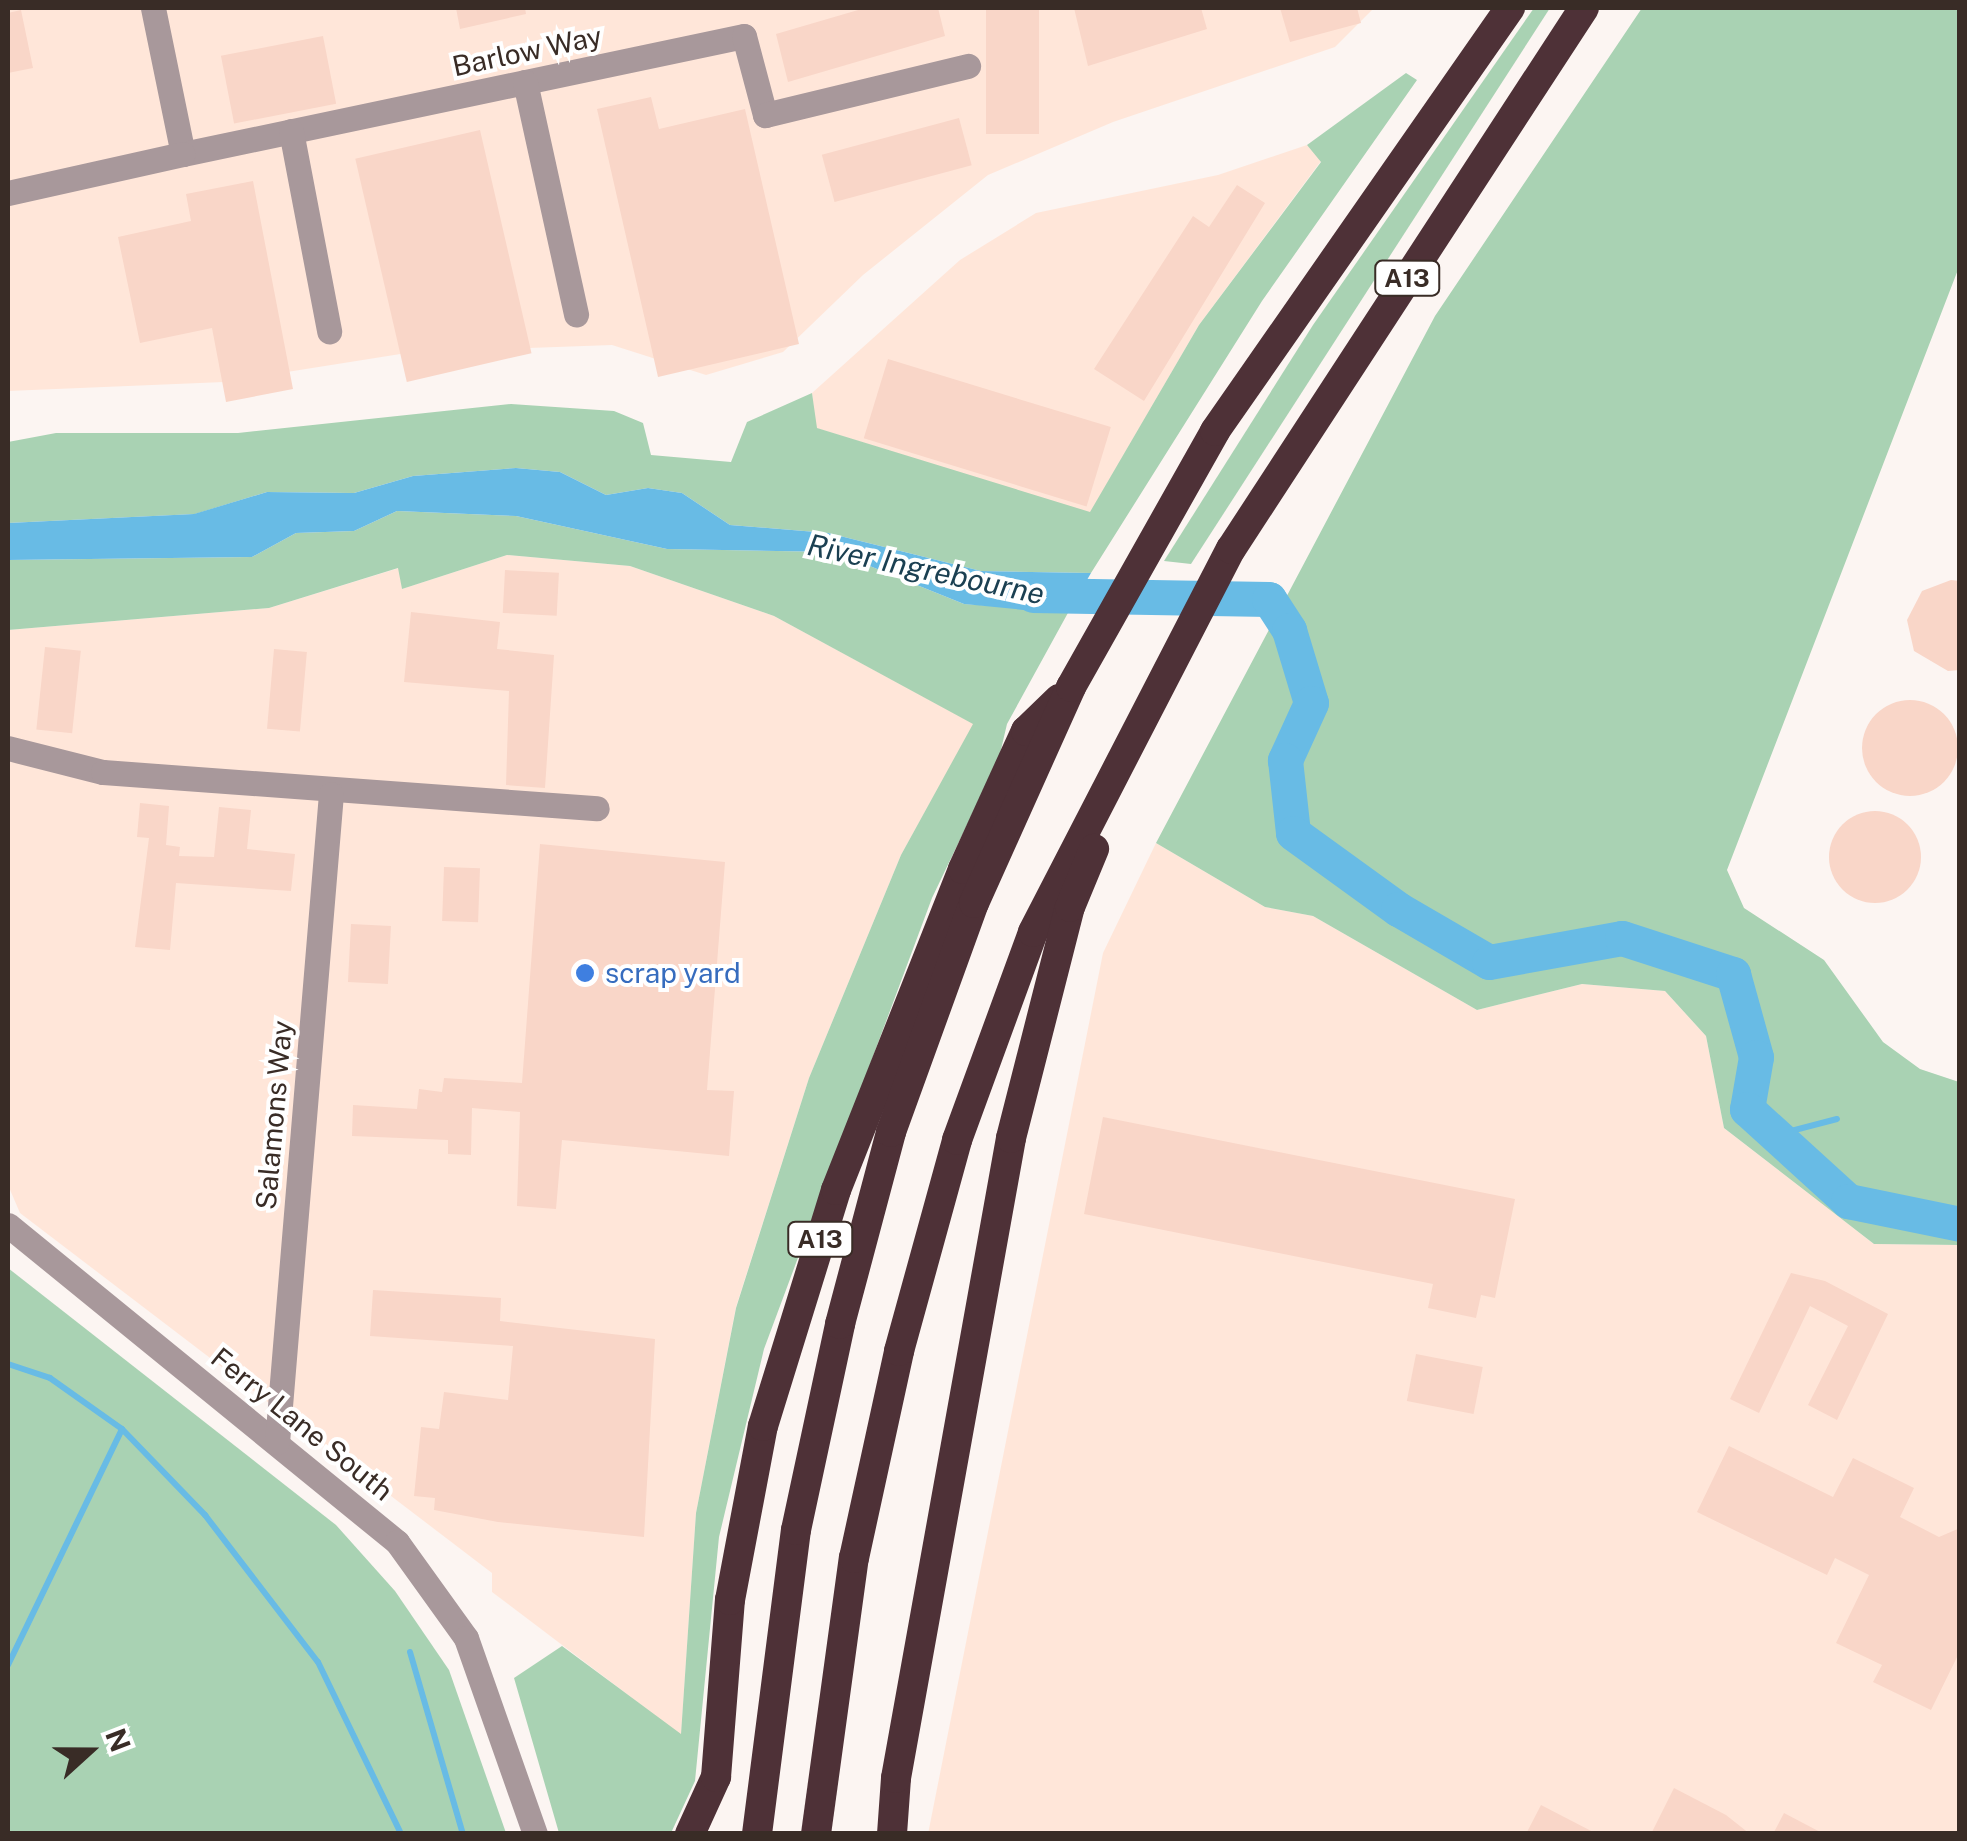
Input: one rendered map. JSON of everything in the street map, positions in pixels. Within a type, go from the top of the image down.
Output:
[{"type":"highway","name":"A13","points":[[757,1834],[796,1530],[891,1132],[974,903],[1078,675],[1152,539],[1282,329],[1510,8]]},
{"type":"highway","name":"A13","points":[[816,1834],[854,1558],[898,1351],[957,1140],[1032,932],[1130,732],[1231,549],[1584,8]]},
{"type":"highway","name":"A13","points":[[690,1834],[716,1777],[730,1600],[763,1426],[836,1190],[902,1008],[1026,731],[1078,675]]},
{"type":"highway","name":"A13","points":[[892,1834],[896,1778],[1012,1138],[1070,907],[1120,788],[1130,732]]},
{"type":"street","points":[[152,8],[183,154]]},
{"type":"street","name":"Barlow Way","points":[[8,193],[744,36],[765,115],[968,66]]},
{"type":"street","points":[[525,82],[576,314]]},
{"type":"street","points":[[291,131],[329,331]]},
{"type":"street","points":[[8,748],[103,772],[331,794],[597,808]]},
{"type":"street","name":"Salamons Way","points":[[277,1442],[331,794]]},
{"type":"street","name":"Ferry Lane South","points":[[8,1225],[277,1442],[350,1496],[438,1590],[490,1690],[535,1834]]},
{"type":"shaded area","points":[[8,8],[1374,8],[1335,47],[1113,122],[988,175],[863,275],[783,352],[706,375],[612,345],[413,352],[224,382],[8,391]]},
{"type":"shaded area","points":[[1307,145],[1321,161],[1199,325],[1090,513],[816,428],[812,393],[960,260],[1036,213],[1218,175]]},
{"type":"shaded area","points":[[507,555],[630,566],[774,616],[974,724],[901,855],[809,1078],[736,1307],[696,1513],[681,1735],[492,1592],[492,1573],[20,1213],[8,1185],[8,630],[269,608],[399,568],[402,589]]},
{"type":"shaded area","points":[[1156,843],[1265,907],[1313,916],[1477,1010],[1582,984],[1665,991],[1706,1036],[1724,1128],[1874,1244],[1959,1245],[1959,1833],[928,1834],[1103,953]]},
{"type":"green space","points":[[1534,8],[1550,8],[1191,564],[1164,561],[1313,325]]},
{"type":"green space","points":[[1642,8],[1959,8],[1959,267],[1727,870],[1744,908],[1824,960],[1883,1042],[1920,1069],[1959,1082],[1959,1245],[1874,1244],[1724,1128],[1706,1036],[1665,991],[1582,984],[1477,1010],[1313,916],[1265,907],[1156,843],[1435,316]]},
{"type":"green space","points":[[1406,73],[1417,80],[1262,301],[1091,573],[981,571],[828,533],[730,525],[682,493],[648,488],[606,495],[560,472],[516,468],[413,476],[354,493],[267,492],[195,514],[8,523],[8,442],[56,433],[238,433],[511,404],[614,411],[643,423],[651,455],[731,462],[747,422],[812,393],[817,428],[1090,512],[1199,325],[1321,162],[1307,145]]},
{"type":"green space","points":[[397,511],[516,516],[667,549],[835,552],[964,604],[1069,611],[1007,724],[999,758],[932,898],[764,1349],[719,1537],[695,1781],[671,1833],[559,1833],[514,1678],[562,1646],[681,1734],[696,1513],[736,1308],[809,1078],[901,855],[973,724],[774,616],[630,566],[507,555],[402,589],[398,568],[269,608],[8,630],[8,560],[252,557],[296,533],[354,531]]},
{"type":"green space","points":[[8,1268],[336,1525],[395,1591],[449,1670],[506,1833],[8,1833]]},
{"type":"water","points":[[516,468],[560,472],[606,495],[648,488],[682,493],[730,525],[828,533],[981,571],[1091,573],[1069,611],[1055,613],[964,604],[835,552],[667,549],[516,516],[397,511],[354,531],[296,533],[252,557],[8,560],[8,523],[194,514],[267,492],[354,493],[413,476]]},
{"type":"building","points":[[456,8],[525,8],[526,14],[460,29]]},
{"type":"building","points":[[865,8],[938,8],[945,36],[788,82],[776,34]]},
{"type":"building","points":[[986,8],[1039,8],[1039,134],[986,134]]},
{"type":"building","points":[[1074,8],[1201,8],[1207,29],[1088,66]]},
{"type":"building","points":[[1280,8],[1357,8],[1361,23],[1290,42]]},
{"type":"building","points":[[21,10],[33,68],[8,73],[8,13]]},
{"type":"building","points":[[323,36],[336,104],[234,124],[221,56]]},
{"type":"building","points":[[651,97],[659,129],[745,109],[799,344],[658,377],[597,109]]},
{"type":"building","points":[[959,118],[972,165],[835,202],[822,155]]},
{"type":"building","points":[[480,130],[532,353],[407,382],[355,159]]},
{"type":"building","points":[[253,181],[293,389],[226,402],[212,328],[140,343],[118,237],[191,221],[186,194]]},
{"type":"building","points":[[1237,185],[1265,203],[1144,401],[1094,369],[1193,216],[1209,227]]},
{"type":"building","points":[[888,359],[1111,427],[1087,506],[864,438]]},
{"type":"building","points":[[505,570],[559,573],[557,616],[503,613]]},
{"type":"building","points":[[1951,580],[1960,581],[1960,670],[1948,671],[1914,651],[1907,620],[1922,591]]},
{"type":"building","points":[[411,612],[500,622],[497,649],[554,655],[545,788],[506,785],[509,691],[404,682]]},
{"type":"building","points":[[45,647],[81,651],[72,733],[36,730]]},
{"type":"building","points":[[274,649],[307,652],[300,732],[267,729]]},
{"type":"building","points":[[1910,700],[1928,704],[1944,714],[1954,730],[1958,748],[1954,766],[1944,782],[1928,792],[1910,796],[1892,792],[1876,782],[1866,766],[1862,748],[1866,730],[1876,714],[1892,704]]},
{"type":"building","points":[[140,803],[169,806],[166,845],[180,847],[179,856],[214,857],[219,807],[251,810],[247,849],[295,854],[291,891],[176,883],[170,950],[135,947],[149,838],[137,837]]},
{"type":"building","points":[[1875,811],[1893,815],[1907,825],[1917,839],[1921,857],[1917,875],[1907,889],[1893,899],[1875,903],[1857,899],[1843,889],[1833,875],[1829,857],[1833,839],[1843,825],[1857,815]]},
{"type":"building","points":[[540,844],[725,862],[707,1090],[734,1091],[729,1156],[562,1140],[556,1209],[517,1206],[520,1112],[472,1108],[471,1155],[448,1154],[448,1140],[352,1136],[353,1105],[417,1109],[419,1089],[442,1092],[444,1078],[522,1083]]},
{"type":"building","points":[[444,867],[480,868],[478,922],[442,921]]},
{"type":"building","points":[[351,924],[391,926],[388,984],[348,982]]},
{"type":"building","points":[[1103,1117],[1515,1199],[1495,1298],[1481,1295],[1476,1318],[1428,1308],[1433,1284],[1084,1214]]},
{"type":"building","points":[[1791,1273],[1825,1281],[1888,1314],[1837,1420],[1808,1405],[1848,1326],[1810,1306],[1759,1413],[1730,1399]]},
{"type":"building","points":[[373,1290],[501,1298],[500,1321],[655,1339],[644,1537],[498,1522],[434,1510],[435,1498],[414,1496],[421,1427],[439,1429],[444,1392],[508,1400],[513,1346],[370,1336]]},
{"type":"building","points":[[1416,1354],[1483,1367],[1474,1414],[1407,1401]]},
{"type":"building","points":[[1729,1446],[1833,1497],[1853,1458],[1914,1488],[1900,1517],[1939,1537],[1960,1528],[1960,1651],[1931,1710],[1873,1682],[1882,1665],[1836,1643],[1869,1575],[1835,1558],[1827,1575],[1697,1512]]},
{"type":"building","points":[[1674,1788],[1726,1815],[1750,1834],[1651,1834]]},
{"type":"building","points":[[1541,1805],[1597,1834],[1526,1834]]},
{"type":"building","points":[[1784,1813],[1824,1834],[1773,1834]]},
{"type":"waterway","name":"River Ingrebourne","points":[[1033,595],[1269,599],[1289,630],[1311,703],[1285,760],[1293,833],[1398,909],[1489,962],[1622,938],[1733,974],[1756,1057],[1747,1109],[1848,1201],[1960,1224]]},
{"type":"waterway","points":[[1776,1135],[1837,1119]]},
{"type":"waterway","points":[[8,1364],[50,1378],[122,1429],[205,1515],[318,1662],[401,1834]]},
{"type":"waterway","points":[[8,1665],[122,1429]]},
{"type":"waterway","points":[[410,1652],[463,1834]]},
{"type":"place","name":"scrap yard","points":[[585,973]]}]
